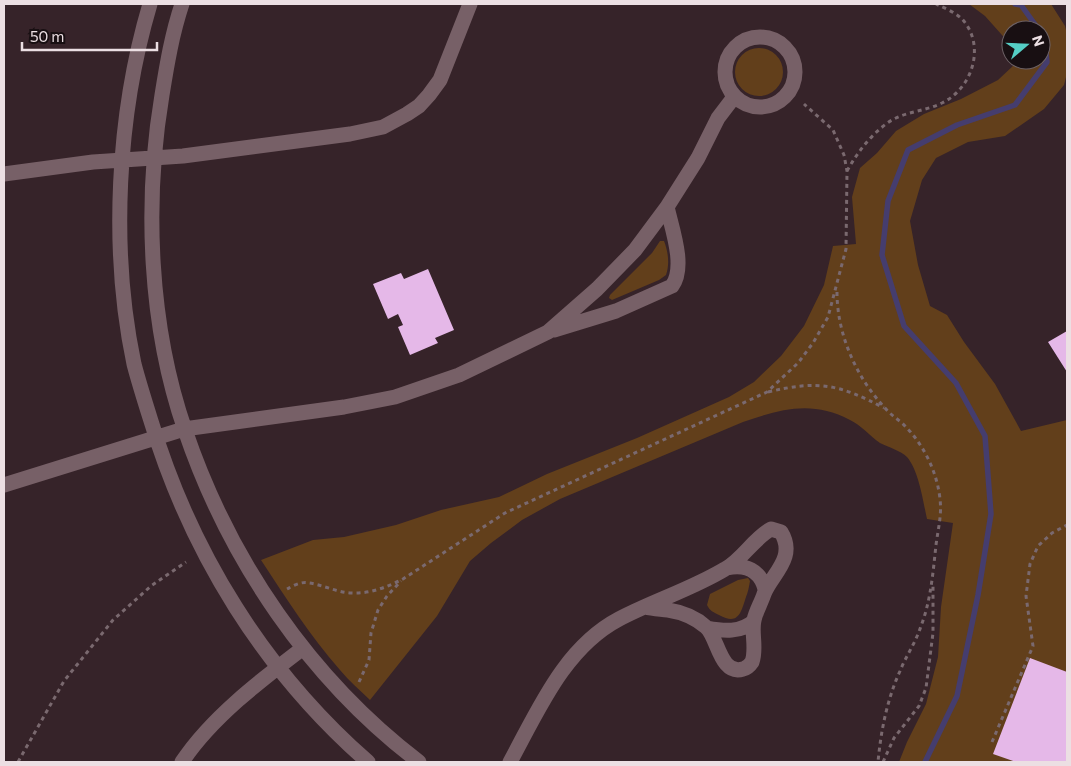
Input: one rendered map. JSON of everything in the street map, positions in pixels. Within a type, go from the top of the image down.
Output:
[{"type":"street","points":[[150,4],[136,64],[124,131],[122,160],[121,263],[127,319],[135,365],[156,437],[190,527],[222,586],[239,614],[278,667],[337,735],[368,762]]},
{"type":"street","points":[[182,4],[168,58],[156,130],[152,186],[153,261],[159,313],[166,359],[184,429],[220,514],[249,570],[270,603],[318,668],[361,713],[419,762]]},
{"type":"street","points":[[4,174],[93,162],[153,158],[350,134],[376,129],[396,121],[419,106],[440,80],[470,4]]},
{"type":"street","points":[[748,38],[772,39],[782,45],[790,54],[794,64],[795,76],[792,87],[786,96],[776,104],[765,107],[743,104],[734,97],[727,87],[724,75],[725,63],[730,52],[748,38]]},
{"type":"street","points":[[548,332],[597,289],[629,256],[667,208],[698,158],[718,118],[734,97]]},
{"type":"street","points":[[4,485],[184,429],[344,407],[395,397],[459,375],[548,332],[616,311],[672,286],[676,280],[679,265],[667,208]]},
{"type":"street","points":[[707,628],[727,666],[741,670],[747,667],[751,662],[754,652],[754,621],[766,589],[782,566],[786,546],[781,532],[771,529],[762,535],[727,568]]},
{"type":"street","points":[[510,762],[554,684],[578,650],[617,620],[727,568],[737,566],[751,569],[759,575],[766,589]]},
{"type":"street","points":[[645,607],[683,613],[707,628],[722,630],[742,628],[754,621]]},
{"type":"street","points":[[182,762],[205,730],[303,648]]},
{"type":"path","points":[[847,171],[856,154],[886,123],[903,114],[942,103],[957,92],[969,77],[975,59],[969,28],[961,18],[936,4]]},
{"type":"path","points":[[768,392],[798,363],[813,343],[828,317],[846,249],[847,171],[844,155],[833,130],[804,104]]},
{"type":"path","points":[[837,286],[837,310],[848,349],[862,378],[886,410]]},
{"type":"path","points":[[286,589],[300,583],[309,582],[337,591],[361,592],[387,587],[403,579],[505,513],[768,392],[796,385],[822,386],[849,392],[886,410],[902,422],[930,462],[940,499],[940,517],[932,580],[921,627],[892,690],[882,730],[878,762]]},
{"type":"path","points":[[992,742],[1033,646],[1026,596],[1030,564],[1038,546],[1052,533],[1067,525]]},
{"type":"path","points":[[18,762],[64,682],[113,620],[151,586],[186,562]]},
{"type":"path","points":[[359,682],[369,660],[371,633],[378,610],[386,596],[403,579]]},
{"type":"path","points":[[883,762],[894,738],[918,706],[926,688],[933,633],[932,580]]},
{"type":"shaded area","points":[[969,4],[1051,4],[1065,26],[1067,34],[1067,73],[1064,85],[1044,109],[1005,136],[968,142],[936,158],[922,180],[910,221],[918,265],[930,306],[947,315],[995,384],[1021,431],[1067,420],[1067,762],[899,762],[926,704],[938,657],[941,607],[953,523],[927,519],[918,478],[907,457],[880,443],[850,420],[823,410],[809,408],[784,410],[743,422],[560,499],[522,520],[470,561],[437,616],[370,700],[343,674],[319,644],[261,560],[313,540],[344,537],[396,525],[441,510],[499,497],[547,474],[637,438],[729,397],[754,382],[781,356],[804,326],[824,285],[833,246],[856,244],[852,197],[860,168],[877,153],[896,131],[924,114],[961,99],[998,80],[1009,70],[1051,70],[1051,20],[1001,20],[1001,34],[985,16]]},
{"type":"shaded area","points":[[754,48],[764,48],[776,55],[783,67],[783,77],[776,89],[764,96],[754,96],[746,92],[739,85],[735,77],[735,67],[739,59],[746,52]]},
{"type":"shaded area","points":[[660,241],[664,241],[667,253],[668,266],[666,275],[659,280],[612,300],[609,298],[652,253]]},
{"type":"shaded area","points":[[748,578],[750,581],[748,591],[738,616],[731,619],[726,618],[709,609],[707,605],[710,594],[738,580]]},
{"type":"building","points":[[428,269],[454,330],[435,338],[438,343],[410,355],[398,327],[403,325],[398,314],[388,319],[373,284],[401,273],[404,279]]},
{"type":"building","points":[[1067,331],[1067,372],[1048,342]]},
{"type":"building","points":[[1030,658],[1067,672],[1067,762],[1016,762],[993,754]]},
{"type":"waterway","points":[[1015,4],[1021,5],[1032,20]]},
{"type":"waterway","points":[[925,762],[957,696],[978,595],[991,514],[985,436],[956,383],[904,326],[882,255],[888,201],[908,150],[957,125],[1015,105],[1041,70]]}]
